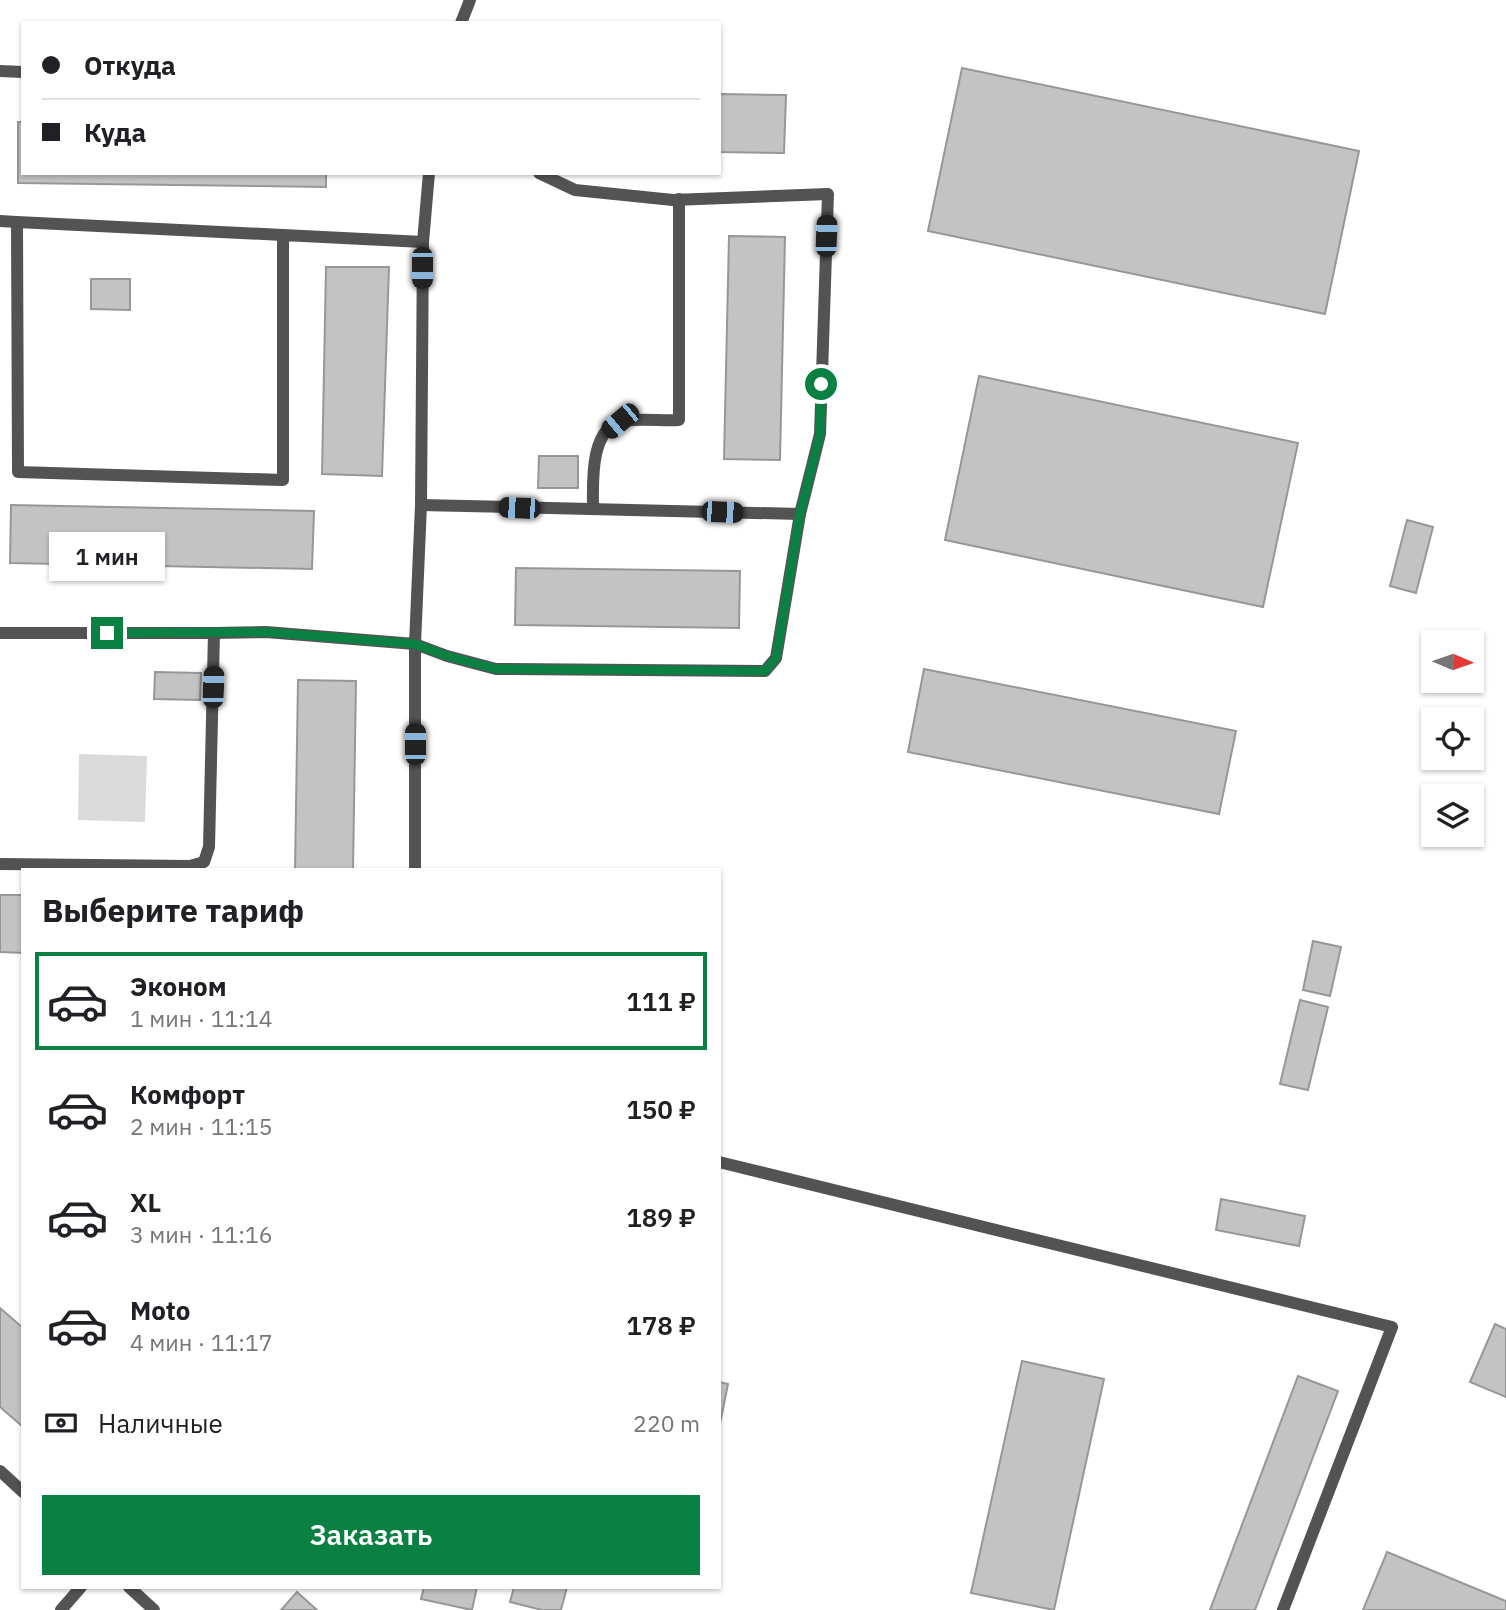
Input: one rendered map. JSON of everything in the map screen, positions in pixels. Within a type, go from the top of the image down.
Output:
[{"type":"lane","points":[[462,21],[471,0]]},
{"type":"lane","points":[[0,71],[21,72]]},
{"type":"lane","points":[[415,868],[415,644],[421,505],[423,242],[429,175]]},
{"type":"lane","points":[[0,633],[266,632],[415,644],[496,669],[765,671],[776,658],[800,514],[820,434],[828,194],[679,200],[575,190],[543,175]]},
{"type":"lane","points":[[593,509],[593,456],[605,433],[620,421],[679,421],[679,200]]},
{"type":"lane","points":[[0,221],[423,242]]},
{"type":"lane","points":[[17,222],[19,472],[283,480],[283,235]]},
{"type":"lane","points":[[421,505],[800,514]]},
{"type":"lane","points":[[0,864],[190,866],[204,862],[208,847],[214,633]]},
{"type":"lane","points":[[721,1162],[1392,1327],[1283,1610]]},
{"type":"lane","points":[[0,1471],[21,1490]]},
{"type":"lane","points":[[61,1610],[79,1589]]},
{"type":"lane","points":[[131,1589],[154,1610]]},
{"type":"shaded area","points":[[79,754],[147,756],[145,822],[78,820]]},
{"type":"building","points":[[962,68],[1359,151],[1325,314],[928,231]]},
{"type":"building","points":[[721,94],[786,95],[784,153],[721,152]]},
{"type":"building","points":[[18,122],[21,122],[21,175],[326,175],[326,187],[18,183]]},
{"type":"building","points":[[729,236],[785,237],[780,460],[724,459]]},
{"type":"building","points":[[326,267],[389,267],[382,476],[322,474]]},
{"type":"building","points":[[91,279],[130,279],[130,310],[91,309]]},
{"type":"building","points":[[979,376],[1298,443],[1263,607],[945,540]]},
{"type":"building","points":[[539,456],[578,456],[578,488],[538,488]]},
{"type":"building","points":[[11,505],[314,511],[312,569],[10,563]]},
{"type":"building","points":[[1407,520],[1433,527],[1416,593],[1390,586]]},
{"type":"building","points":[[516,568],[740,571],[739,628],[515,625]]},
{"type":"building","points":[[924,669],[1236,731],[1219,814],[908,752]]},
{"type":"building","points":[[155,672],[201,673],[200,700],[154,699]]},
{"type":"building","points":[[298,680],[356,681],[353,868],[295,868]]},
{"type":"building","points":[[0,895],[21,895],[21,953],[0,952]]},
{"type":"building","points":[[1313,941],[1341,947],[1330,996],[1303,990]]},
{"type":"building","points":[[1300,1000],[1328,1007],[1308,1090],[1280,1084]]},
{"type":"building","points":[[1221,1199],[1305,1216],[1299,1246],[1216,1230]]},
{"type":"building","points":[[0,1308],[21,1326],[21,1425],[0,1407]]},
{"type":"building","points":[[1495,1324],[1506,1329],[1506,1397],[1470,1382]]},
{"type":"building","points":[[1022,1361],[1104,1379],[1054,1610],[971,1593]]},
{"type":"building","points":[[1298,1376],[1338,1391],[1255,1610],[1210,1610]]},
{"type":"building","points":[[721,1382],[728,1384],[721,1419]]},
{"type":"building","points":[[1387,1552],[1506,1601],[1506,1610],[1363,1610]]},
{"type":"building","points":[[424,1589],[477,1589],[472,1610],[421,1599]]},
{"type":"building","points":[[513,1589],[566,1589],[561,1610],[542,1610],[510,1602]]},
{"type":"building","points":[[297,1592],[317,1610],[281,1610]]},
{"type":"route","points":[[107,633],[266,632],[415,644],[496,669],[765,671],[776,658],[800,514],[820,434],[821,384]]}]
